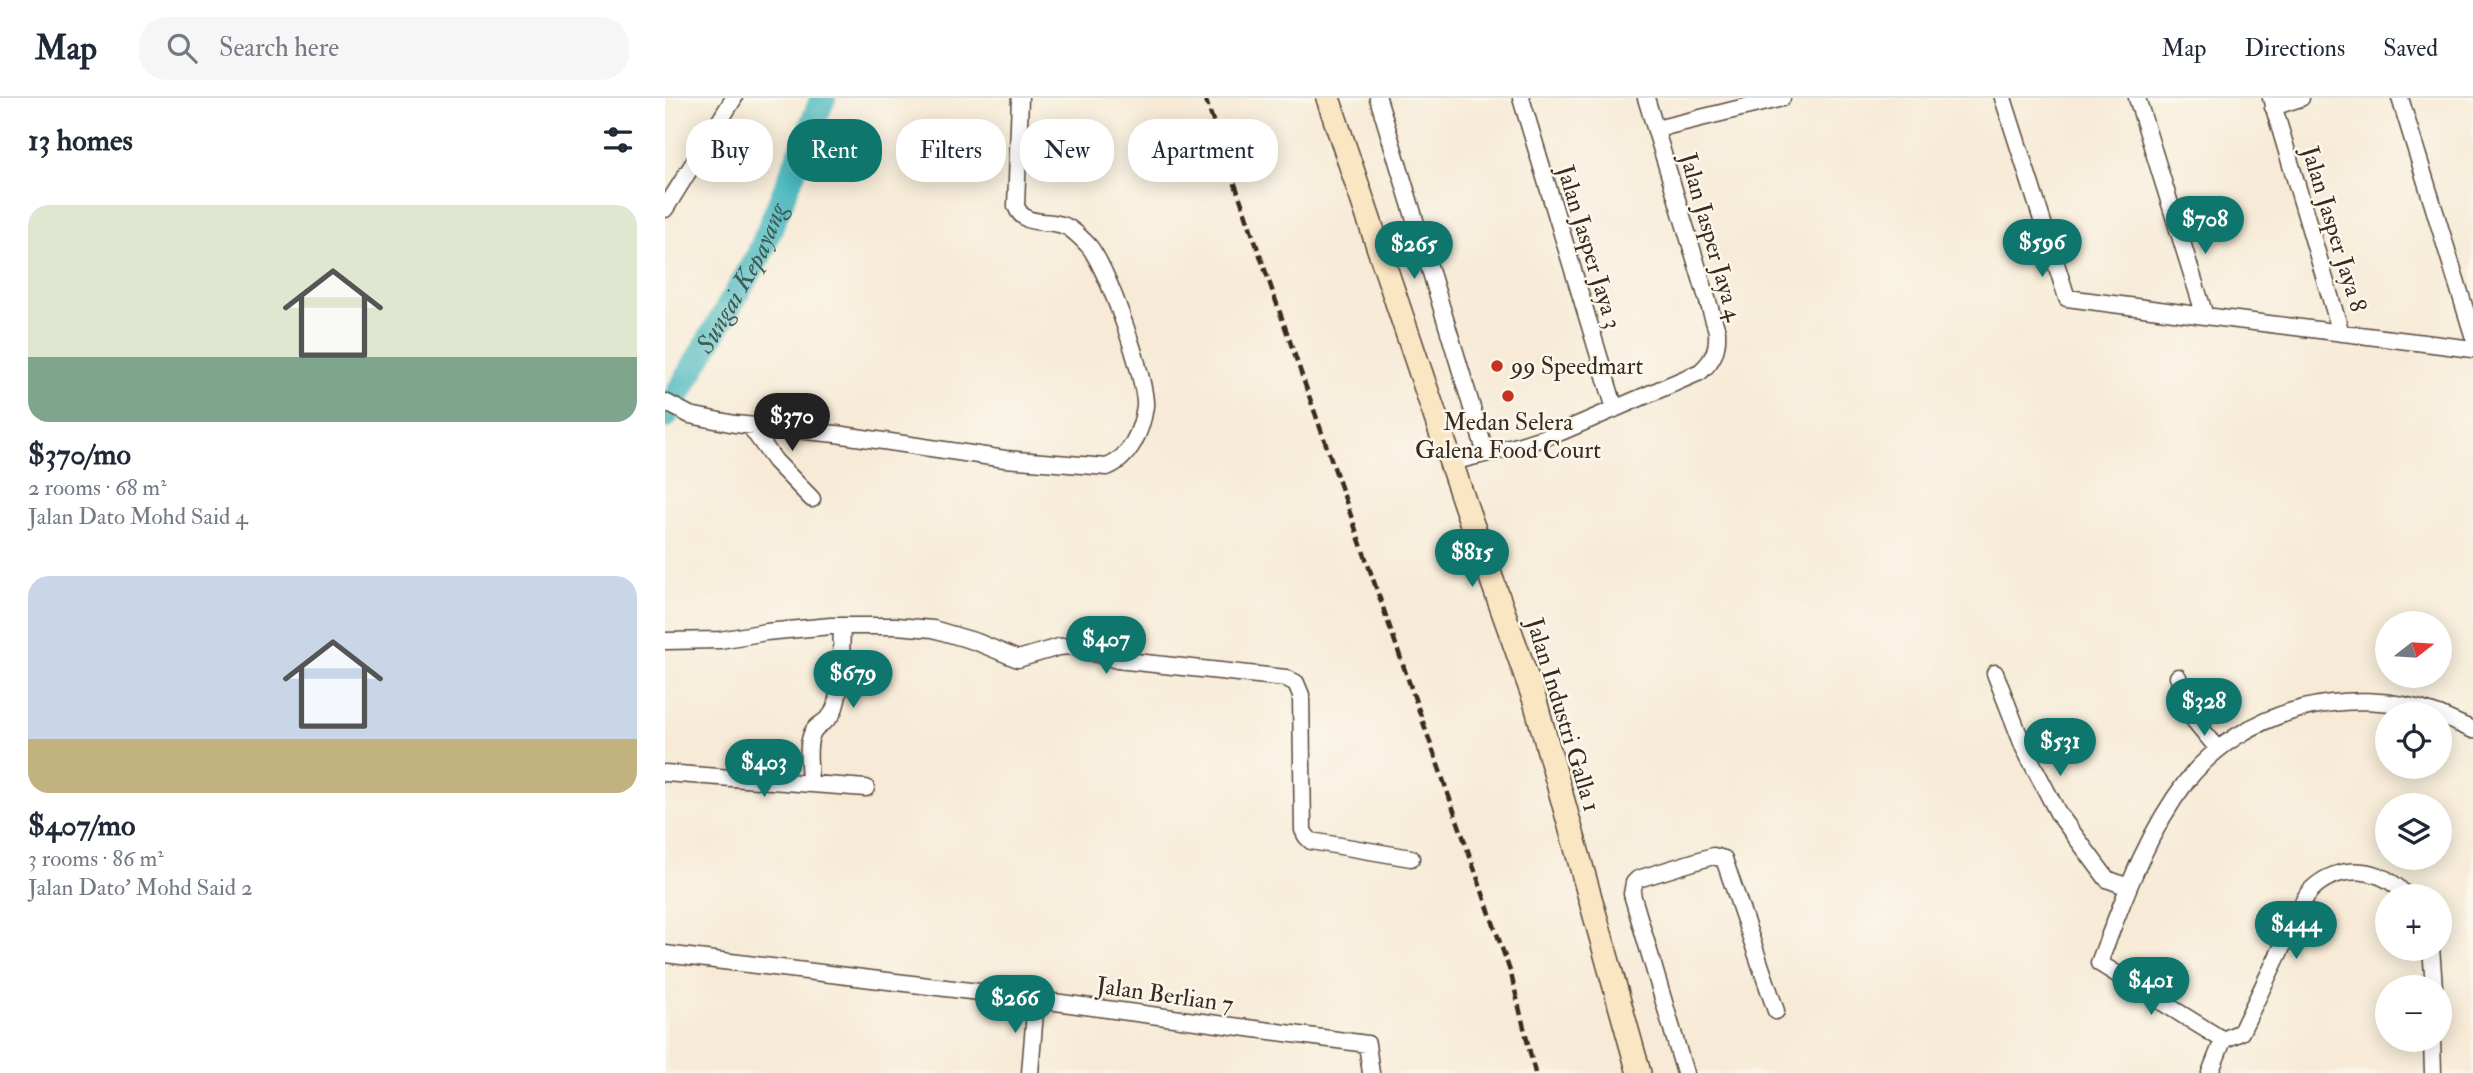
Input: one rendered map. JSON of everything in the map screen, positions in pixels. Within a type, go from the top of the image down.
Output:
[{"type":"main road","name":"Jalan Industri Galla 1","points":[[1332,99],[1451,461],[1535,701],[1639,1073]]},
{"type":"street","points":[[665,209],[734,98]]},
{"type":"street","points":[[665,402],[690,415],[750,426],[836,434],[1006,459],[1107,467],[1115,464],[1136,442],[1145,404],[1136,356],[1119,306],[1090,247],[1065,225],[1027,219],[1020,215],[1016,206],[1020,98]]},
{"type":"street","points":[[1378,98],[1486,454]]},
{"type":"street","name":"Jalan Jasper Jaya 3","points":[[1521,98],[1615,409]]},
{"type":"street","name":"Jalan Jasper Jaya 4","points":[[1451,461],[1486,454],[1561,432],[1700,372],[1713,357],[1717,345],[1717,331],[1646,98]]},
{"type":"street","points":[[1656,129],[1782,98]]},
{"type":"street","points":[[2003,98],[2067,298],[2473,349]]},
{"type":"street","points":[[2137,98],[2205,316]]},
{"type":"street","points":[[2272,102],[2301,98]]},
{"type":"street","points":[[2400,98],[2473,335]]},
{"type":"street","name":"Jalan Jasper Jaya 8","points":[[2272,102],[2341,333]]},
{"type":"street","points":[[750,426],[775,461],[813,499]]},
{"type":"street","points":[[665,642],[720,640],[766,632],[842,626],[933,629],[1018,659],[1070,646],[1117,660],[1286,678],[1296,683],[1301,695],[1303,830],[1306,836],[1311,841],[1411,858]]},
{"type":"street","points":[[810,784],[811,737],[815,728],[834,712],[842,626]]},
{"type":"street","points":[[1995,673],[2024,748],[2058,813],[2107,880],[2128,887]]},
{"type":"street","points":[[2178,677],[2194,720],[2218,749]]},
{"type":"street","points":[[2223,1040],[2099,963],[2128,887],[2159,824],[2187,781],[2218,749],[2259,723],[2303,707],[2331,702],[2375,702]]},
{"type":"street","points":[[2452,721],[2473,730]]},
{"type":"street","points":[[665,772],[866,788]]},
{"type":"street","points":[[1685,1073],[1632,894],[1634,883],[1638,879],[1713,856],[1724,859],[1776,1011]]},
{"type":"street","points":[[2210,1073],[2223,1040],[2241,1032],[2309,891],[2331,875],[2352,869],[2376,874],[2394,884]]},
{"type":"street","name":"Jalan Berlian 7","points":[[665,954],[1367,1044],[1371,1073]]},
{"type":"street","points":[[1030,1073],[1036,1000]]},
{"type":"street","points":[[2433,1052],[2433,1073]]},
{"type":"waterway","name":"Sungai Kepayang","points":[[665,416],[759,255],[823,98]]},
{"type":"railway","points":[[1205,98],[1511,974],[1535,1073]]},
{"type":"place","name":"99 Speedmart","points":[[1497,366]]},
{"type":"place","name":"Medan Selera Galena Food Court","points":[[1508,396]]}]
